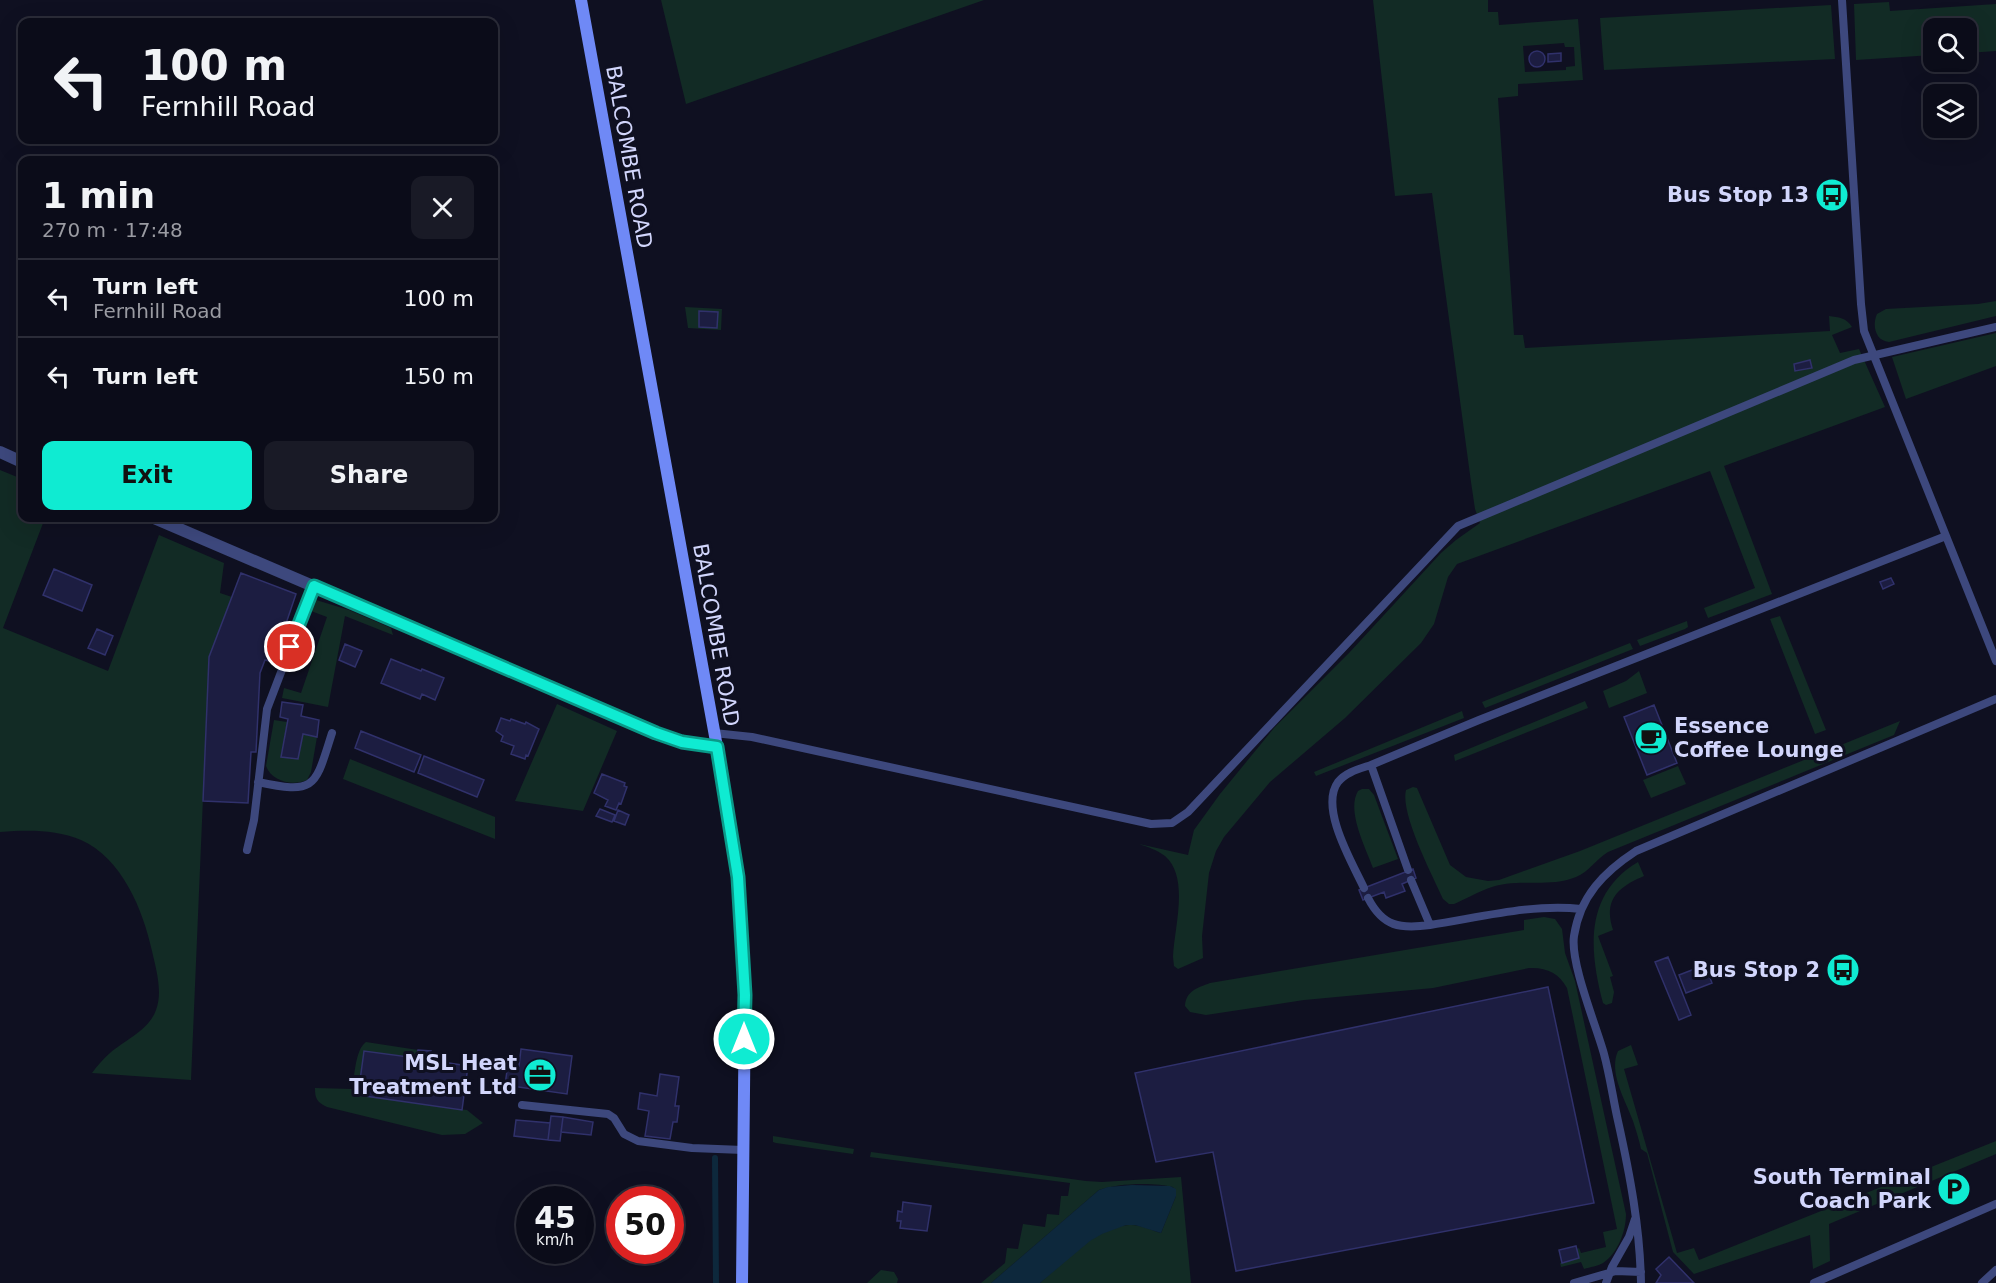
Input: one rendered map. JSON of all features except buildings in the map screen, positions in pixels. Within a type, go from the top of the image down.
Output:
[{"type":"main road","name":"BALCOMBE ROAD","points":[[581,0],[717,747],[738,877],[745,995],[742,1283]]},
{"type":"street","points":[[0,452],[18,460]]},
{"type":"street","points":[[163,522],[656,733],[682,742],[717,747]]},
{"type":"lane","points":[[1842,0],[1864,331],[1996,661]]},
{"type":"lane","points":[[714,733],[752,737],[1151,824],[1172,823],[1188,812],[1458,526],[1854,360],[1996,327]]},
{"type":"lane","points":[[1364,888],[1336,825],[1332,804],[1335,788],[1341,779],[1352,771],[1946,536]]},
{"type":"lane","points":[[247,850],[255,820],[267,709],[314,586]]},
{"type":"lane","points":[[1641,1283],[1632,1186],[1604,1056],[1575,958],[1574,937],[1581,909],[1587,897],[1604,875],[1636,851],[1996,699]]},
{"type":"lane","points":[[258,782],[288,788],[307,786],[319,772],[332,733]]},
{"type":"lane","points":[[1371,765],[1408,870]]},
{"type":"lane","points":[[1411,880],[1430,925]]},
{"type":"lane","points":[[1368,898],[1377,914],[1387,922],[1402,926],[1430,925],[1559,907],[1581,909]]},
{"type":"lane","points":[[522,1105],[608,1114],[614,1118],[624,1134],[638,1142],[692,1148],[743,1150]]},
{"type":"lane","points":[[1814,1283],[1996,1204]]},
{"type":"lane","points":[[1606,1283],[1629,1237],[1636,1216]]},
{"type":"lane","points":[[1576,1283],[1623,1270],[1641,1272]]},
{"type":"lane","points":[[1982,1283],[1996,1270]]},
{"type":"green space","points":[[661,0],[984,0],[686,104]]},
{"type":"green space","points":[[1373,0],[1488,0],[1488,12],[1498,12],[1499,25],[1578,19],[1583,80],[1518,84],[1518,96],[1498,98],[1514,335],[1523,335],[1525,348],[1830,331],[1829,316],[1836,317],[1845,320],[1852,327],[1832,335],[1840,353],[1859,349],[1885,407],[1724,466],[1772,594],[1708,618],[1704,608],[1755,588],[1710,471],[1457,564],[1448,577],[1434,624],[1421,643],[1345,718],[1270,782],[1224,837],[1216,851],[1209,873],[1202,936],[1203,958],[1178,969],[1174,966],[1173,957],[1179,904],[1177,877],[1173,865],[1165,856],[1139,844],[1188,855],[1194,830],[1274,728],[1349,653],[1441,553],[1480,523],[1475,509],[1471,482],[1432,193],[1395,196]],"holes":[[[1564,43],[1565,47],[1574,47],[1575,66],[1566,67],[1566,70],[1525,72],[1523,46]]]},
{"type":"green space","points":[[1889,2],[1890,11],[1996,4],[1996,51],[1977,52],[1977,18],[1923,18],[1923,56],[1856,60],[1854,4]]},
{"type":"green space","points":[[1831,5],[1835,59],[1604,70],[1600,18]]},
{"type":"green space","points":[[1996,301],[1996,316],[1889,342],[1881,339],[1876,332],[1877,314],[1886,309]]},
{"type":"green space","points":[[685,307],[722,309],[721,330],[688,328]]},
{"type":"green space","points":[[1996,333],[1996,366],[1906,399],[1892,357]]},
{"type":"green space","points":[[0,470],[18,477],[18,522],[43,522],[3,628],[108,671],[159,535],[224,563],[220,593],[232,597],[209,657],[191,1080],[92,1073],[110,1053],[142,1029],[156,1010],[159,996],[158,981],[143,919],[119,872],[95,848],[71,836],[51,832],[0,832]]},
{"type":"green space","points":[[316,600],[349,610],[391,628],[393,635],[345,616],[328,707],[282,698],[284,688],[301,693],[327,617],[311,611]]},
{"type":"green space","points":[[1780,616],[1826,730],[1815,734],[1770,619]]},
{"type":"green space","points":[[1687,621],[1688,627],[1685,629],[1640,646],[1637,640]]},
{"type":"green space","points":[[1630,643],[1633,649],[1485,708],[1482,702]]},
{"type":"green space","points":[[1639,671],[1647,693],[1609,708],[1603,691],[1626,681]]},
{"type":"green space","points":[[1585,701],[1588,708],[1455,761],[1454,755]]},
{"type":"green space","points":[[557,704],[617,731],[583,811],[515,801]]},
{"type":"green space","points":[[1462,711],[1464,718],[1316,776],[1314,772]]},
{"type":"green space","points":[[274,720],[287,722],[281,757],[298,759],[303,734],[317,737],[311,772],[307,780],[296,783],[283,781],[273,776],[266,766]]},
{"type":"green space","points":[[1900,721],[1894,735],[1608,852],[1576,877],[1553,882],[1498,885],[1454,904],[1449,904],[1443,899],[1418,845],[1405,801],[1406,790],[1417,788],[1450,865],[1466,877],[1488,881],[1499,880],[1580,851]]},
{"type":"green space","points":[[350,759],[495,817],[495,839],[343,779]]},
{"type":"green space","points":[[1678,766],[1686,784],[1651,798],[1643,780]]},
{"type":"green space","points":[[1369,789],[1374,795],[1398,859],[1373,868],[1362,840],[1354,809],[1358,791]]},
{"type":"green space","points":[[1638,862],[1644,876],[1627,885],[1615,896],[1610,910],[1613,930],[1598,936],[1613,976],[1610,977],[1614,992],[1612,1003],[1606,1005],[1603,1003],[1595,963],[1595,925],[1608,890],[1620,875]]},
{"type":"green space","points":[[1544,917],[1555,919],[1562,929],[1565,953],[1575,981],[1626,1214],[1623,1234],[1613,1254],[1603,1263],[1584,1269],[1581,1262],[1561,1267],[1560,1263],[1579,1258],[1577,1249],[1579,1248],[1581,1253],[1606,1247],[1603,1232],[1617,1229],[1567,988],[1556,975],[1546,970],[1529,968],[1433,988],[1304,1000],[1206,1015],[1190,1012],[1185,1006],[1190,993],[1210,983],[1524,930],[1524,920]]},
{"type":"green space","points":[[366,1042],[418,1050],[416,1058],[359,1095],[467,1110],[483,1123],[465,1134],[442,1135],[327,1107],[317,1100],[315,1088],[352,1089],[358,1057]]},
{"type":"green space","points":[[1631,1045],[1638,1065],[1624,1069],[1677,1253],[1694,1248],[1699,1260],[1996,1141],[1996,1154],[1829,1224],[1830,1261],[1813,1269],[1810,1235],[1694,1274],[1673,1252],[1647,1153],[1641,1149],[1617,1078],[1615,1060],[1618,1051]]},
{"type":"green space","points":[[773,1136],[854,1149],[853,1154],[776,1143],[773,1142]]},
{"type":"green space","points":[[871,1152],[1086,1181],[1181,1177],[1191,1283],[1040,1283],[1081,1247],[1117,1227],[1141,1226],[1161,1233],[1176,1196],[1173,1187],[1136,1184],[1099,1190],[991,1283],[981,1283],[1005,1263],[1007,1248],[1018,1249],[1023,1224],[1045,1227],[1047,1214],[1059,1215],[1061,1196],[1068,1196],[1070,1183],[870,1157]]},
{"type":"green space","points":[[881,1270],[894,1272],[898,1279],[897,1283],[867,1283]]},
{"type":"water","points":[[1132,1185],[1170,1186],[1176,1189],[1176,1196],[1161,1233],[1135,1225],[1126,1225],[1090,1241],[1040,1283],[991,1283],[1099,1190]]},
{"type":"waterway","points":[[715,1158],[716,1283]]},
{"type":"place","name":"Bus Stop 13","points":[[1832,195]]},
{"type":"place","name":"Essence Coffee Lounge","points":[[1651,738]]},
{"type":"place","name":"Bus Stop 2","points":[[1843,970]]},
{"type":"place","name":"MSL Heat Treatment Ltd","points":[[540,1075]]},
{"type":"place","name":"South Terminal Coach Park","points":[[1954,1189]]},
{"type":"route","points":[[290,647],[314,586],[668,738],[696,745],[717,747],[738,877],[745,995],[744,1039]]}]
